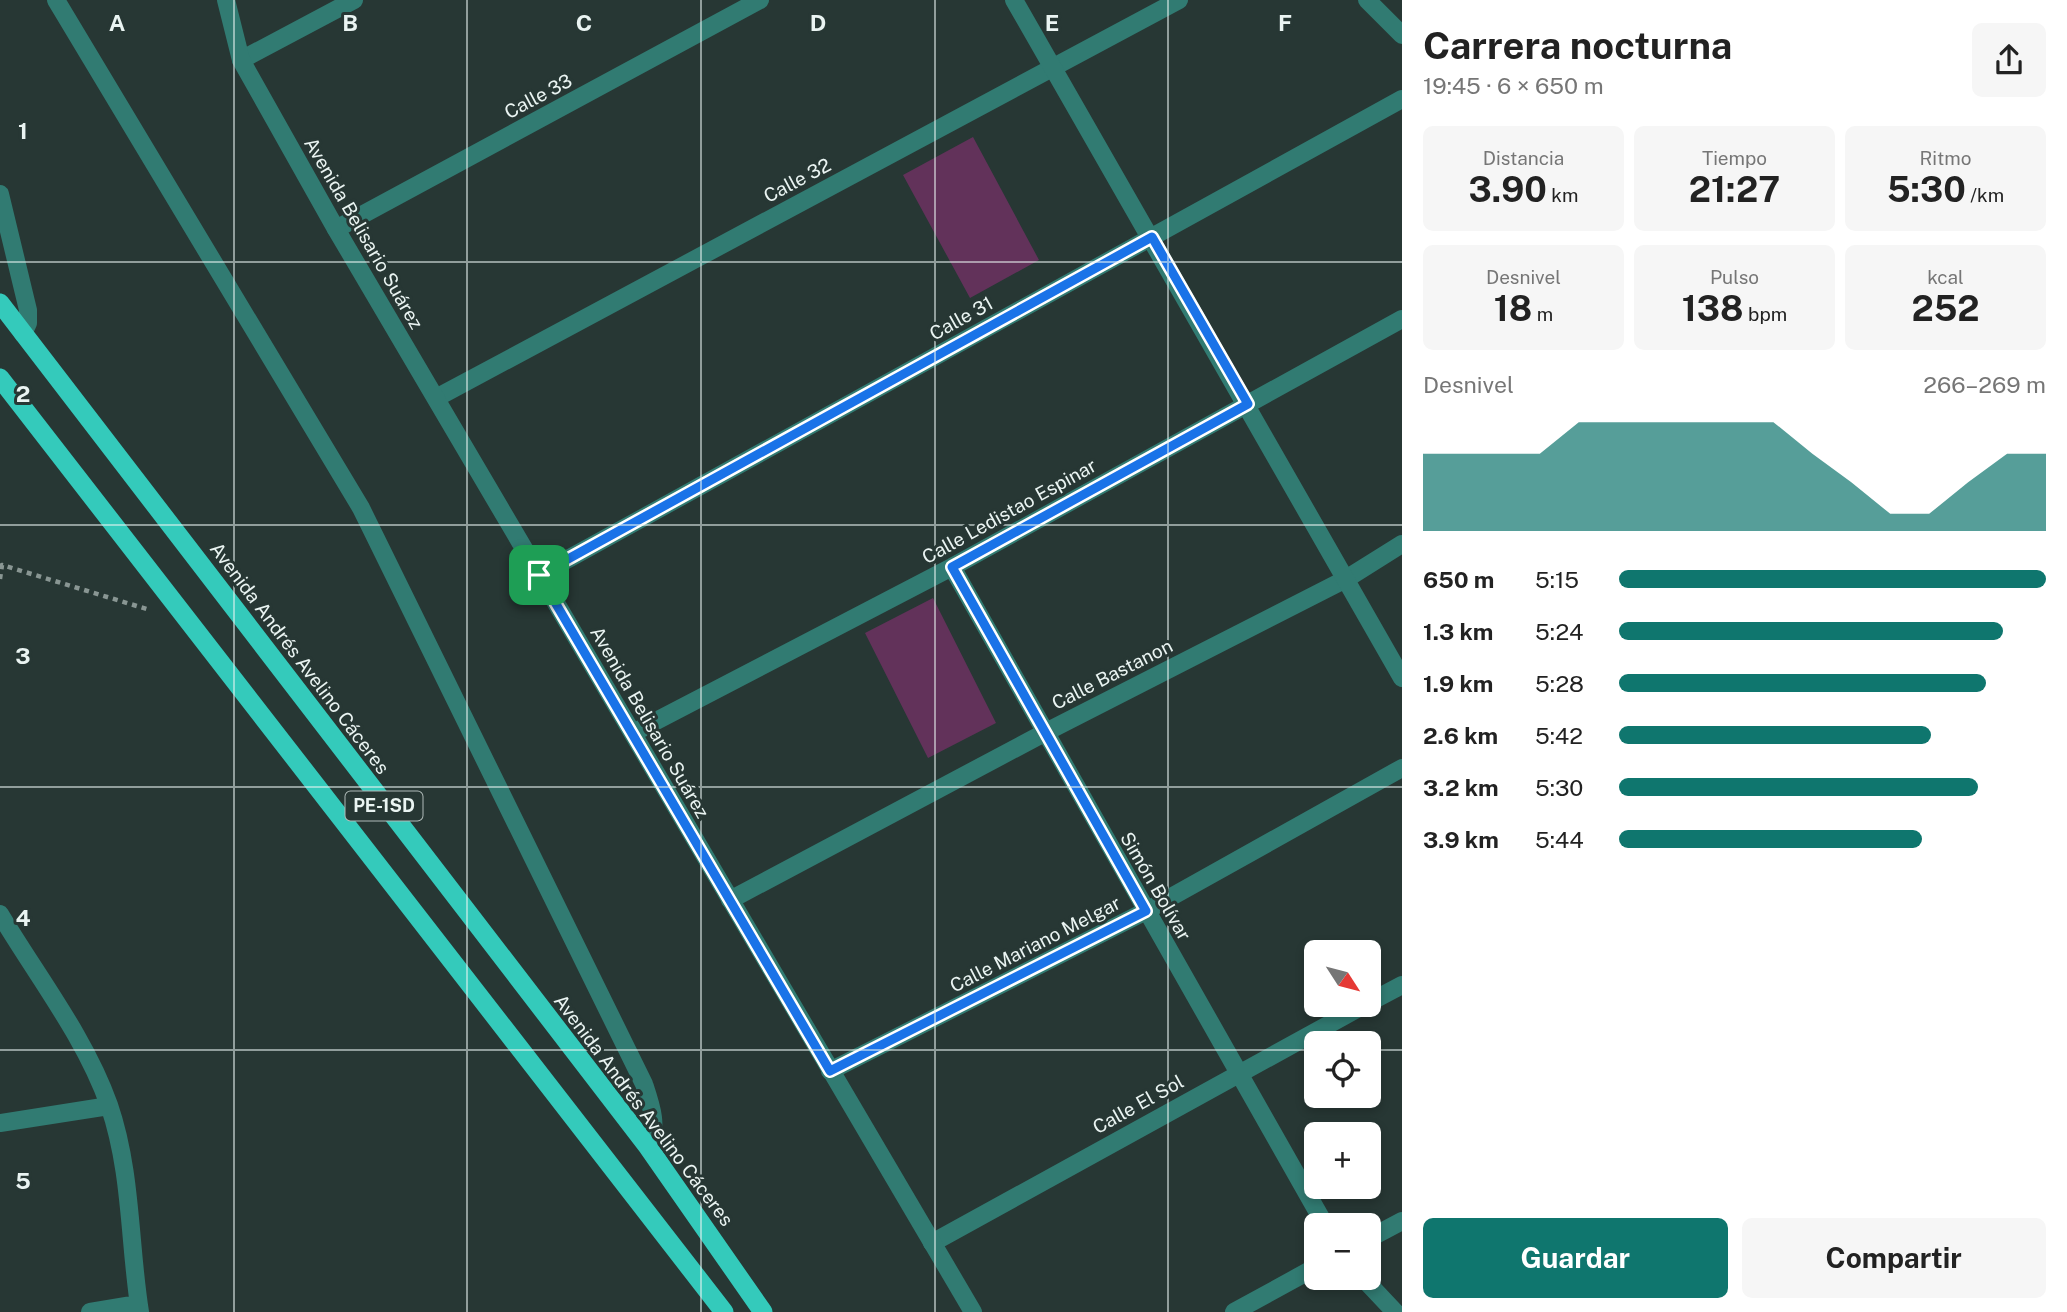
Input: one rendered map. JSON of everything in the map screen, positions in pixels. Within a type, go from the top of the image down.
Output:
[{"type":"highway","name":"Avenida Andrés Avelino Cáceres","points":[[0,303],[648,1147],[763,1312]]},
{"type":"highway","name":"PE-1SD","points":[[0,377],[724,1312]]},
{"type":"street","points":[[56,0],[362,508],[644,1084],[652,1109],[653,1127],[648,1147]]},
{"type":"street","name":"Avenida Belisario Suárez","points":[[226,0],[241,60],[336,229],[973,1312]]},
{"type":"street","points":[[241,60],[354,0]]},
{"type":"street","name":"Calle 33","points":[[336,229],[760,0]]},
{"type":"street","points":[[1014,0],[1248,404],[1402,678]]},
{"type":"street","name":"Calle 32","points":[[436,398],[1178,0]]},
{"type":"street","points":[[1367,0],[1402,35]]},
{"type":"street","name":"Calle 31","points":[[539,575],[1402,99]]},
{"type":"street","points":[[0,194],[28,310],[28,323],[23,334]]},
{"type":"street","name":"Calle Ledistao Espinar","points":[[633,733],[952,567],[1402,319]]},
{"type":"street","name":"Calle Bastanon","points":[[730,900],[1046,732],[1346,579],[1402,544]]},
{"type":"street","name":"Simón Bolívar","points":[[952,567],[1318,1213]]},
{"type":"street","name":"Calle Mariano Melgar","points":[[830,1071],[1146,911],[1402,768]]},
{"type":"street","points":[[1,919],[88,1058],[109,1106],[131,1209],[139,1308],[90,1312]]},
{"type":"street","name":"Calle El Sol","points":[[1381,996],[1402,985]]},
{"type":"street","name":"Calle El Sol","points":[[932,1243],[1343,1017]]},
{"type":"street","points":[[0,1124],[109,1106]]},
{"type":"street","points":[[1381,1232],[1402,1221]]},
{"type":"street","points":[[1234,1312],[1304,1274]]},
{"type":"street","points":[[1374,1290],[1395,1312]]},
{"type":"path","points":[[0,579],[2,565],[153,611],[150,599]]},
{"type":"shaded area","points":[[973,137],[1039,260],[970,298],[903,175]]},
{"type":"shaded area","points":[[933,598],[996,723],[928,758],[865,633]]},
{"type":"route","points":[[1152,237],[1248,404],[952,567],[1146,911],[830,1071],[539,575],[1152,237]]}]
